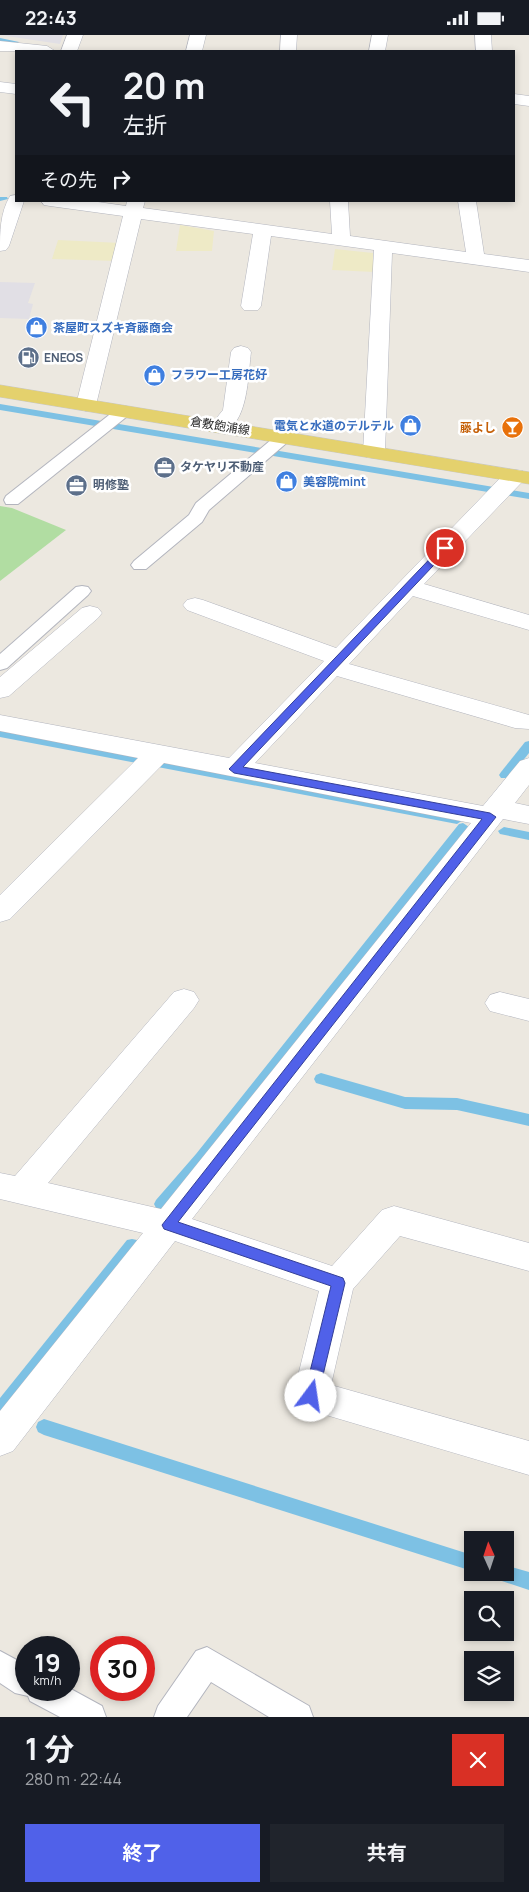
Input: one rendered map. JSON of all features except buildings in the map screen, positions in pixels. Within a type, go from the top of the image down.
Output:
[{"type":"main road","name":"倉敷飽浦線","points":[[0,391],[86,405],[113,419],[220,427],[272,447],[374,452],[511,484]]},
{"type":"street","points":[[69,50],[75,35]]},
{"type":"street","points":[[194,50],[198,35]]},
{"type":"street","points":[[288,50],[289,35]]},
{"type":"street","points":[[377,50],[378,37],[380,35]]},
{"type":"street","points":[[483,35],[484,50]]},
{"type":"street","points":[[0,46],[38,50]]},
{"type":"street","points":[[0,87],[15,89]]},
{"type":"street","points":[[515,99],[529,101]]},
{"type":"street","points":[[0,194],[15,198]]},
{"type":"street","points":[[0,246],[15,201]]},
{"type":"street","points":[[58,202],[134,212],[263,233],[341,241],[383,249],[529,266]]},
{"type":"street","points":[[339,202],[341,241]]},
{"type":"street","points":[[467,202],[476,259]]},
{"type":"street","points":[[86,405],[134,212]]},
{"type":"street","points":[[251,306],[263,233]]},
{"type":"street","points":[[374,452],[383,249]]},
{"type":"street","points":[[220,427],[233,411],[241,352]]},
{"type":"street","points":[[234,769],[408,587],[511,484]]},
{"type":"street","points":[[408,587],[529,623]]},
{"type":"street","points":[[0,690],[86,602]]},
{"type":"street","points":[[195,605],[336,663],[524,722]]},
{"type":"street","points":[[0,723],[152,761],[234,769],[494,813],[529,815]]},
{"type":"street","points":[[0,912],[152,761]]},
{"type":"street","points":[[0,1439],[529,767]]},
{"type":"street","points":[[184,1000],[11,1189],[168,1225],[338,1283]]},
{"type":"street","points":[[500,1003],[529,1010]]},
{"type":"street","points":[[529,1257],[394,1220],[338,1283],[311,1396],[529,1458]]},
{"type":"lane","points":[[12,500],[113,419]]},
{"type":"lane","points":[[140,565],[196,518],[202,507],[272,447]]},
{"type":"lane","points":[[0,665],[86,602]]},
{"type":"lane","points":[[170,1717],[207,1662],[298,1717]]},
{"type":"lane","points":[[0,1666],[15,1675]]},
{"type":"lane","points":[[61,1701],[91,1717]]},
{"type":"shaded area","points":[[0,35],[63,35],[60,44]]},
{"type":"shaded area","points":[[0,282],[35,283],[28,303],[33,304],[29,319],[0,318]]},
{"type":"green space","points":[[0,506],[12,508],[66,530],[0,581]]},
{"type":"sand","points":[[180,225],[214,231],[212,251],[176,251]]},
{"type":"sand","points":[[58,240],[121,243],[116,261],[52,259]]},
{"type":"sand","points":[[335,249],[373,253],[375,272],[332,270]]},
{"type":"waterway","points":[[0,40],[16,42]]},
{"type":"waterway","points":[[0,407],[529,496]]},
{"type":"waterway","points":[[0,733],[457,820]]},
{"type":"waterway","points":[[505,775],[529,745]]},
{"type":"waterway","points":[[274,1064],[463,827]]},
{"type":"waterway","points":[[504,831],[529,836]]},
{"type":"waterway","points":[[161,1204],[201,1158],[274,1064]]},
{"type":"waterway","points":[[274,1064],[279,1066]]},
{"type":"waterway","points":[[321,1079],[405,1103],[457,1104],[529,1120]]},
{"type":"waterway","points":[[0,1410],[132,1245]]},
{"type":"waterway","points":[[44,1427],[464,1560]]},
{"type":"waterway","points":[[514,1577],[529,1581]]},
{"type":"place","name":"茶屋町スズキ斉藤商会","points":[[37,328]]},
{"type":"place","name":"ENEOS","points":[[28,358]]},
{"type":"place","name":"フラワー工房花好","points":[[155,375]]},
{"type":"place","name":"電気と水道のテルテル","points":[[410,426]]},
{"type":"place","name":"藤よし","points":[[512,428]]},
{"type":"place","name":"タケヤリ不動産","points":[[164,467]]},
{"type":"place","name":"美容院mint","points":[[287,482]]},
{"type":"place","name":"明修塾","points":[[77,485]]},
{"type":"route","points":[[311,1396],[338,1283],[168,1225],[490,817],[234,769],[445,548]]}]
